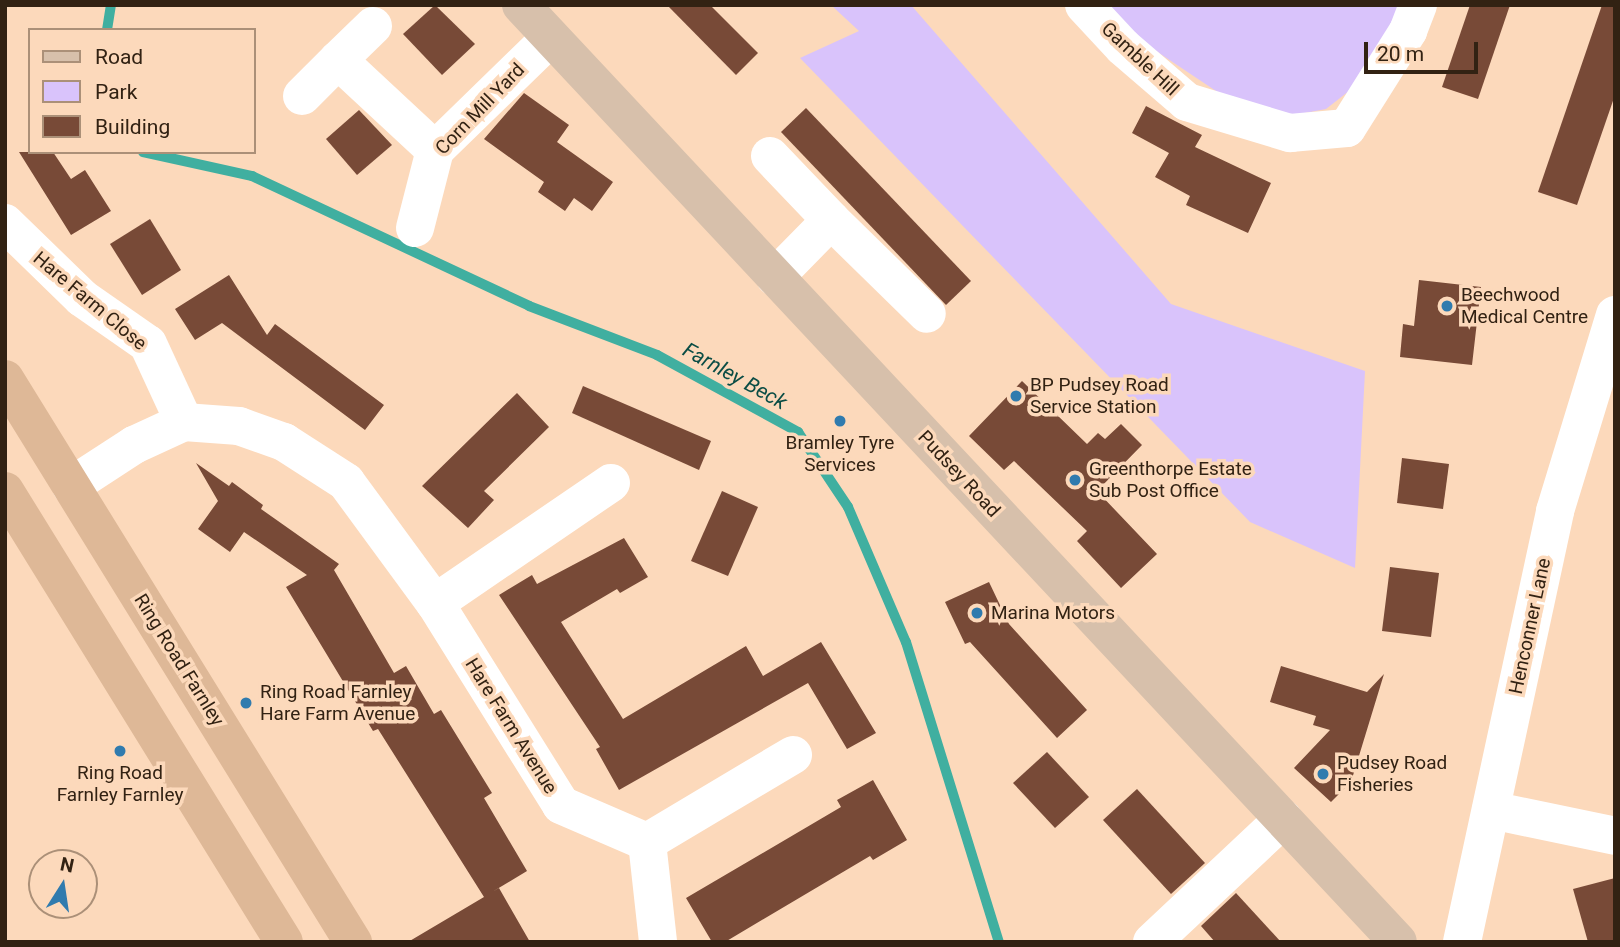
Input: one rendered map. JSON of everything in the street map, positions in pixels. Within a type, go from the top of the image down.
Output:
[{"type":"highway","name":"Ring Road Farnley","points":[[5,379],[353,942]]},
{"type":"highway","points":[[5,491],[284,942]]},
{"type":"main road","name":"Pudsey Road","points":[[521,5],[549,39],[1398,942]]},
{"type":"street","name":"Gamble Hill","points":[[1084,5],[1123,47],[1187,102],[1290,133],[1347,128],[1408,31],[1418,5]]},
{"type":"street","points":[[302,96],[373,26]]},
{"type":"street","name":"Corn Mill Yard","points":[[415,228],[435,150],[549,39]]},
{"type":"street","points":[[338,60],[435,150]]},
{"type":"street","points":[[770,156],[927,314]]},
{"type":"street","points":[[775,278],[831,220]]},
{"type":"street","name":"Hare Farm Close","points":[[5,223],[82,298],[148,344],[184,422]]},
{"type":"street","name":"Henconner Lane","points":[[1462,942],[1555,511],[1615,315]]},
{"type":"street","name":"Hare Farm Avenue","points":[[71,486],[134,445],[184,422],[239,426],[284,442],[346,482],[435,603],[561,805],[647,842]]},
{"type":"street","points":[[435,603],[611,483]]},
{"type":"street","points":[[658,942],[647,842],[793,755]]},
{"type":"street","points":[[1491,810],[1615,836]]},
{"type":"street","points":[[1152,942],[1283,819]]},
{"type":"green space","points":[[831,5],[911,5],[1171,304],[1365,371],[1355,568],[1250,522],[800,58],[859,31]]},
{"type":"green space","points":[[1107,5],[1400,5],[1372,66],[1349,91],[1326,109],[1294,115],[1231,101],[1132,35]]},
{"type":"building","points":[[435,5],[475,44],[442,75],[403,34]]},
{"type":"building","points":[[667,5],[710,5],[758,53],[736,75]]},
{"type":"building","points":[[1470,5],[1510,5],[1478,99],[1442,87]]},
{"type":"building","points":[[1602,5],[1615,5],[1615,95],[1577,205],[1538,192]]},
{"type":"building","points":[[524,93],[569,125],[557,142],[613,182],[592,211],[574,198],[565,211],[538,192],[544,182],[484,139]]},
{"type":"building","points":[[1146,106],[1202,135],[1195,147],[1271,183],[1248,233],[1186,205],[1190,196],[1155,177],[1169,153],[1132,133]]},
{"type":"building","points":[[806,108],[971,281],[946,305],[781,132]]},
{"type":"building","points":[[359,110],[392,145],[357,175],[326,139]]},
{"type":"building","points":[[19,152],[54,154],[71,179],[85,170],[111,211],[71,235]]},
{"type":"building","points":[[150,219],[181,270],[142,295],[110,244]]},
{"type":"building","points":[[229,275],[267,335],[275,324],[384,405],[365,430],[222,323],[195,340],[175,309]]},
{"type":"building","name":"Beechwood Medical Centre","points":[[1419,280],[1481,287],[1472,365],[1400,357],[1403,324],[1414,326]]},
{"type":"building","points":[[1022,381],[1087,444],[1098,433],[1105,439],[1121,424],[1142,445],[1097,491],[1157,554],[1121,588],[1077,541],[1087,531],[1014,461],[1004,470],[969,436]]},
{"type":"building","points":[[583,386],[711,441],[699,470],[572,413]]},
{"type":"building","points":[[517,393],[549,427],[484,491],[494,500],[468,528],[422,486]]},
{"type":"building","points":[[1402,458],[1449,464],[1443,509],[1397,503]]},
{"type":"building","points":[[196,463],[229,486],[232,482],[263,505],[261,509],[339,564],[334,570],[394,673],[406,666],[434,714],[441,710],[492,793],[484,798],[527,871],[492,892],[499,888],[530,942],[408,942],[484,897],[378,729],[373,731],[286,587],[307,575],[244,532],[230,552],[198,529],[218,501]]},
{"type":"building","points":[[722,491],[758,507],[728,576],[691,561]]},
{"type":"building","points":[[624,538],[648,577],[620,593],[617,589],[561,622],[623,719],[746,646],[763,676],[821,642],[876,733],[847,749],[808,683],[619,790],[596,749],[600,747],[499,595],[532,575],[537,584]]},
{"type":"building","points":[[1390,567],[1439,573],[1431,637],[1382,631]]},
{"type":"building","points":[[989,582],[1009,624],[1087,710],[1057,738],[970,642],[965,644],[945,602]]},
{"type":"building","points":[[1281,666],[1367,692],[1384,674],[1351,782],[1331,802],[1294,768],[1330,730],[1313,725],[1316,716],[1270,702]]},
{"type":"building","points":[[1047,752],[1089,797],[1055,828],[1013,783]]},
{"type":"building","points":[[873,780],[907,840],[873,860],[870,856],[725,942],[712,942],[686,898],[841,807],[837,800]]},
{"type":"building","points":[[1137,789],[1205,863],[1171,894],[1103,820]]},
{"type":"building","points":[[1615,878],[1615,942],[1588,942],[1573,889]]},
{"type":"building","points":[[1236,893],[1281,942],[1215,942],[1201,926]]},
{"type":"waterway","name":"Farnley Beck","points":[[107,28],[111,5]]},
{"type":"waterway","name":"Farnley Beck","points":[[152,154],[252,176],[529,306],[657,355],[798,432],[848,507],[906,642],[999,942]]},
{"type":"place","name":"Beechwood Medical Centre","points":[[1447,306]]},
{"type":"place","name":"BP Pudsey Road Service Station","points":[[1016,396]]},
{"type":"place","name":"Bramley Tyre Services","points":[[840,421]]},
{"type":"place","name":"Greenthorpe Estate Sub Post Office","points":[[1075,480]]},
{"type":"place","name":"Marina Motors","points":[[977,613]]},
{"type":"place","name":"Ring Road Farnley Hare Farm Avenue","points":[[246,703]]},
{"type":"place","name":"Ring Road Farnley Farnley","points":[[120,751]]},
{"type":"place","name":"Pudsey Road Fisheries","points":[[1323,774]]}]
